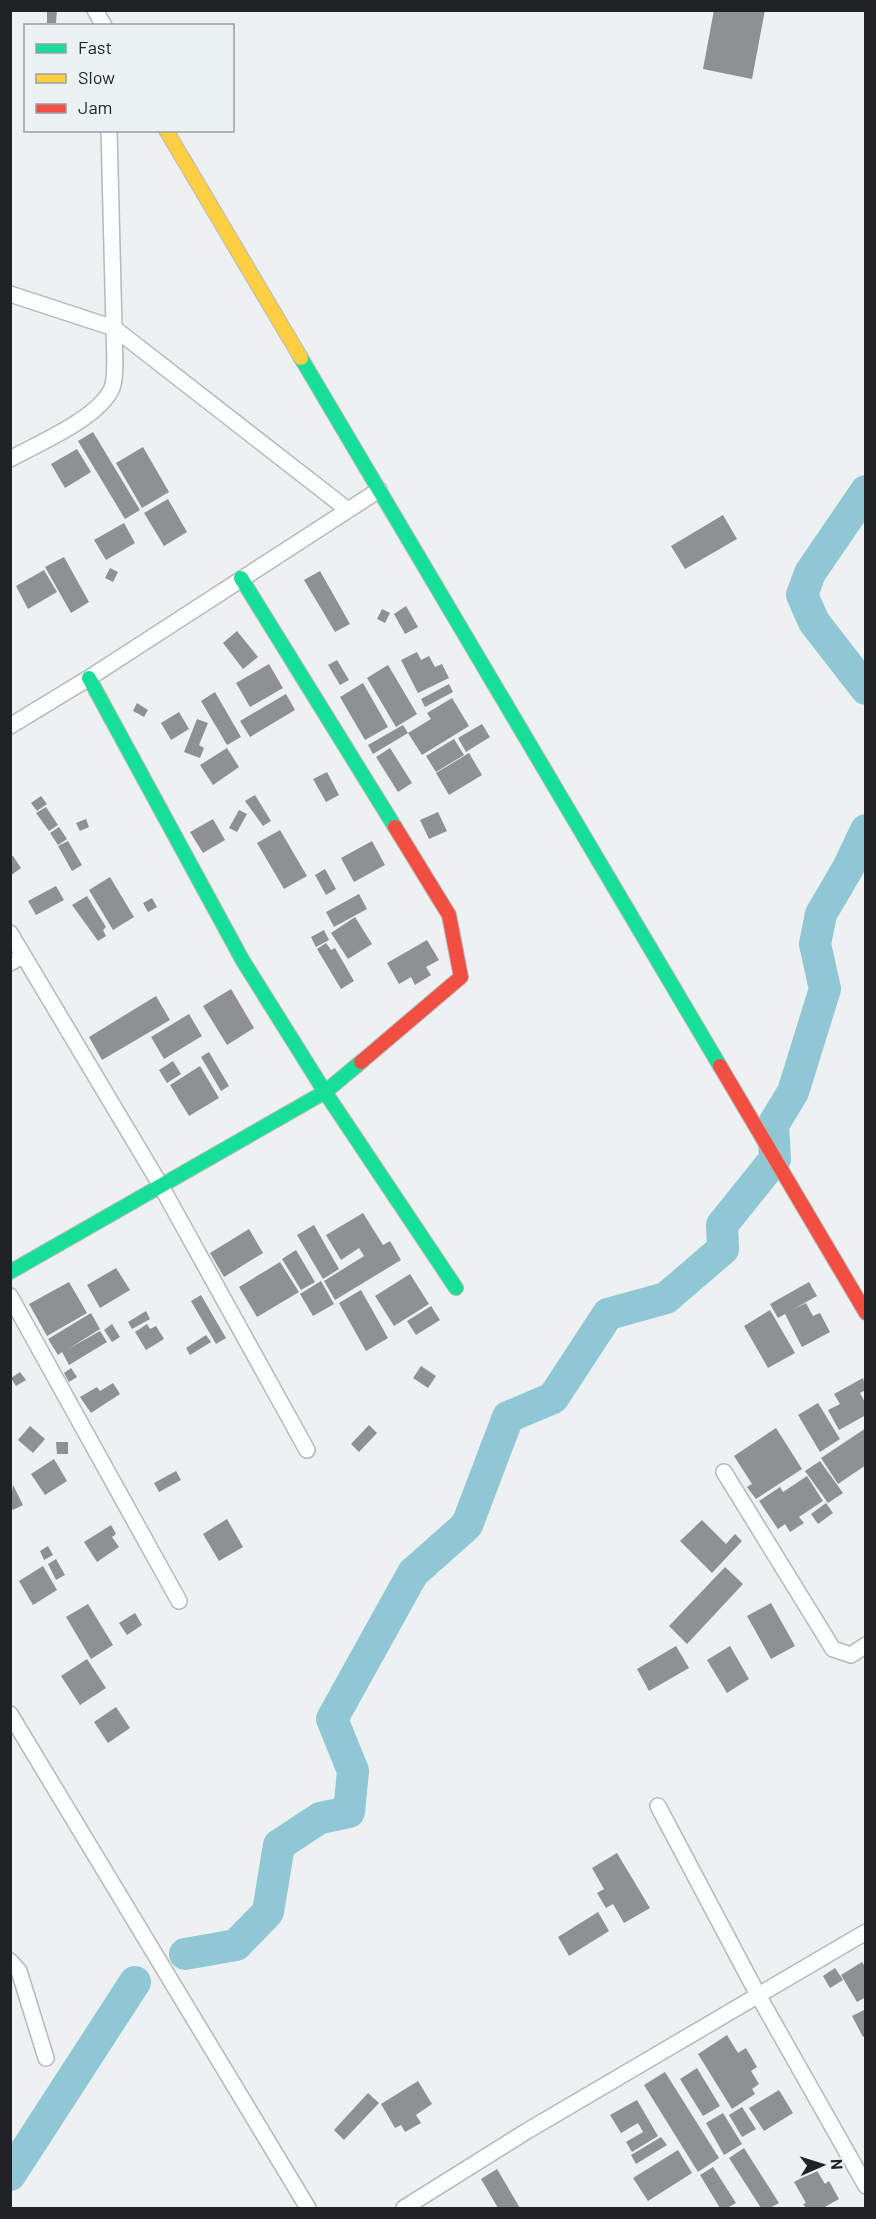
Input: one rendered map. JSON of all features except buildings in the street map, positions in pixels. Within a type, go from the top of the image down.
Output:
[{"type":"street","points":[[95,10],[103,24]]},
{"type":"street","points":[[10,459],[73,424],[103,403],[113,386],[114,328],[109,132]]},
{"type":"street","points":[[167,132],[866,1313]]},
{"type":"street","points":[[10,294],[114,328],[348,510]]},
{"type":"street","points":[[10,726],[89,678],[379,490]]},
{"type":"street","points":[[10,1272],[325,1092],[461,977],[449,915],[242,578]]},
{"type":"street","points":[[89,678],[243,961],[325,1092],[456,1288]]},
{"type":"street","points":[[10,933],[17,959],[161,1186],[307,1450]]},
{"type":"street","points":[[10,1296],[179,1600]]},
{"type":"street","points":[[724,1472],[833,1649],[851,1655],[866,1645]]},
{"type":"street","points":[[10,1714],[308,2208]]},
{"type":"street","points":[[658,1806],[758,1995],[866,2186]]},
{"type":"street","points":[[404,2208],[527,2131],[866,1932]]},
{"type":"street","points":[[10,1961],[19,1971],[46,2058]]},
{"type":"waterway","points":[[866,491],[810,573],[802,595],[814,622],[866,689]]},
{"type":"waterway","points":[[185,1954],[236,1945],[268,1912],[279,1845],[320,1818],[349,1812],[353,1771],[332,1719],[413,1573],[467,1525],[508,1417],[553,1398],[608,1314],[666,1298],[723,1249],[722,1225],[775,1159],[773,1125],[793,1092],[825,989],[815,944],[821,914],[848,868],[866,830]]},
{"type":"waterway","points":[[10,2175],[135,1982]]},
{"type":"traffic: fast","points":[[301,358],[720,1066]]},
{"type":"traffic: fast","points":[[241,578],[395,827]]},
{"type":"traffic: fast","points":[[89,678],[243,961],[325,1092],[456,1288]]},
{"type":"traffic: fast","points":[[10,1272],[325,1092],[361,1062]]},
{"type":"traffic: slow","points":[[167,132],[301,358]]},
{"type":"traffic: jam","points":[[361,1062],[461,977],[449,915],[395,827]]},
{"type":"traffic: jam","points":[[720,1066],[866,1313]]}]
